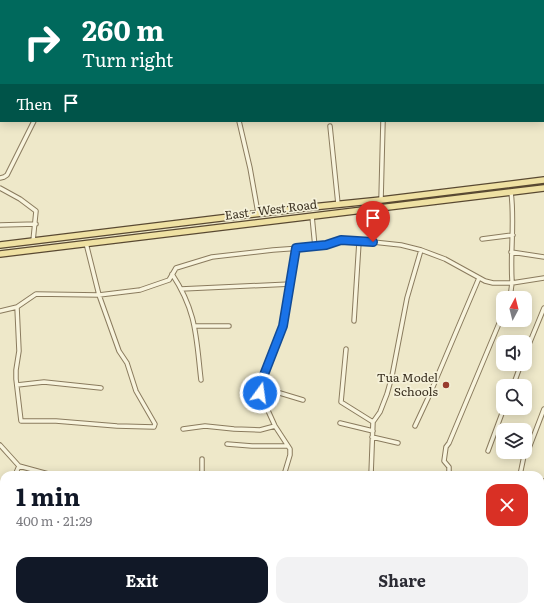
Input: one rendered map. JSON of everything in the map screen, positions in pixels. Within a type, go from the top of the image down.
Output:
[{"type":"main road","name":"East - West Road","points":[[0,245],[544,180]]},
{"type":"main road","name":"East - West Road","points":[[0,254],[544,188]]},
{"type":"main road","points":[[157,226],[158,235]]},
{"type":"street","points":[[0,178],[7,174],[33,122]]},
{"type":"street","points":[[239,122],[250,168],[258,213]]},
{"type":"street","points":[[381,200],[383,122]]},
{"type":"street","points":[[330,126],[338,204]]},
{"type":"street","points":[[0,188],[35,208],[37,213],[33,241]]},
{"type":"street","points":[[511,192],[513,235],[511,252],[511,291]]},
{"type":"street","points":[[312,216],[315,247]]},
{"type":"street","points":[[0,225],[36,224]]},
{"type":"street","points":[[482,239],[513,235]]},
{"type":"street","points":[[0,311],[17,307],[36,294],[99,295],[140,290],[169,280],[176,268],[212,257],[315,247],[341,240],[394,244],[421,250],[445,259],[479,278],[493,283],[512,283],[544,278]]},
{"type":"street","points":[[354,321],[359,242]]},
{"type":"street","points":[[17,307],[19,351],[16,370],[16,385],[22,421],[56,421],[117,426],[154,427],[155,424],[136,391],[127,363],[119,351],[99,295],[86,243]]},
{"type":"street","points":[[285,471],[290,455],[290,449],[274,426],[260,393],[260,387],[286,314],[296,248]]},
{"type":"street","points":[[371,471],[373,422],[382,408],[387,394],[392,376],[407,298],[421,250]]},
{"type":"street","points":[[511,252],[544,257]]},
{"type":"street","points":[[172,274],[189,306],[195,326],[201,380]]},
{"type":"street","points":[[416,424],[479,278]]},
{"type":"street","points":[[181,289],[290,284]]},
{"type":"street","points":[[532,337],[544,308]]},
{"type":"street","points":[[195,326],[228,326]]},
{"type":"street","points":[[449,471],[449,467],[444,461],[446,447],[498,327]]},
{"type":"street","points":[[346,349],[341,402],[373,422]]},
{"type":"street","points":[[16,385],[44,382],[101,388]]},
{"type":"street","points":[[260,387],[303,400]]},
{"type":"street","points":[[521,471],[525,451],[529,448],[544,409]]},
{"type":"street","points":[[488,451],[501,415]]},
{"type":"street","points":[[340,423],[373,431]]},
{"type":"street","points":[[183,429],[205,426],[260,430],[274,426]]},
{"type":"street","points":[[372,437],[398,443]]},
{"type":"street","points":[[228,444],[288,446]]},
{"type":"street","points":[[0,445],[19,466],[37,471]]},
{"type":"street","points":[[202,459],[202,471]]},
{"type":"street","points":[[17,471],[19,466]]},
{"type":"place","name":"Tua Model Schools","points":[[446,385]]},
{"type":"route","points":[[260,393],[260,385],[284,320],[296,248],[326,245],[345,239],[359,242],[373,242]]}]
